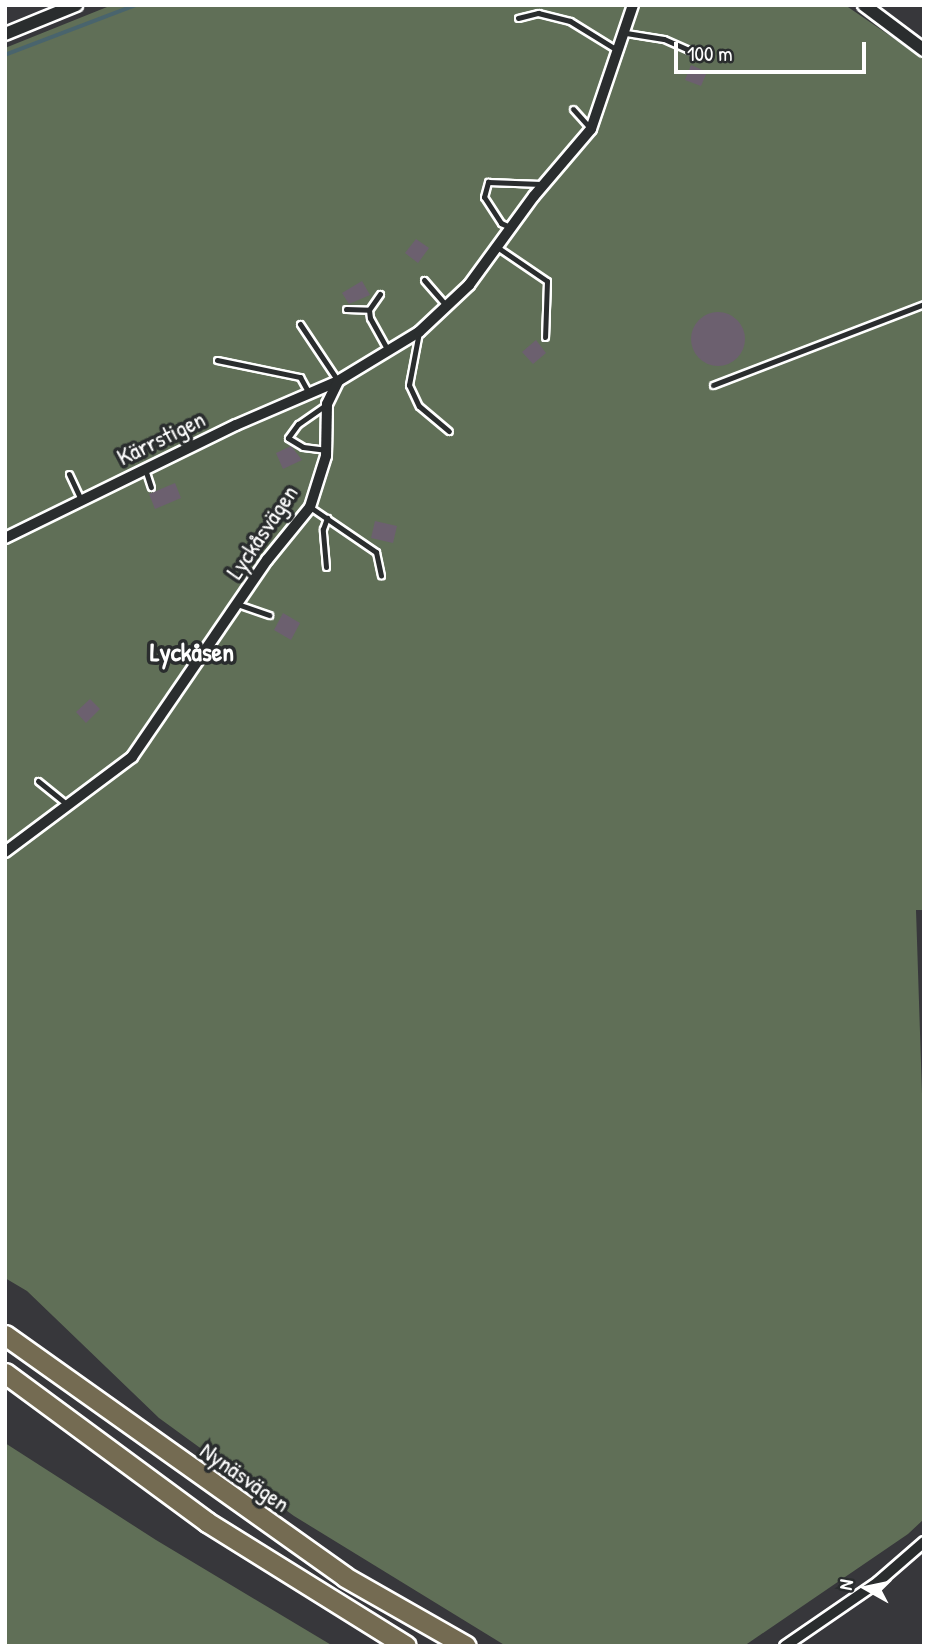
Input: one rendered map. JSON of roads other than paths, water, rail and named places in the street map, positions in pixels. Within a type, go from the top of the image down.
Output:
[{"type":"highway","name":"Nynäsvägen","points":[[5,1335],[345,1577],[466,1646]]},
{"type":"highway","points":[[5,1373],[207,1522],[406,1646]]},
{"type":"street","points":[[5,34],[76,5]]},
{"type":"street","points":[[338,381],[419,332],[447,306],[591,129],[620,51],[633,5]]},
{"type":"street","points":[[864,5],[924,50]]},
{"type":"street","name":"Kärrstigen","points":[[5,537],[145,469],[338,381]]},
{"type":"street","name":"Lyckåsvägen","points":[[5,852],[132,757],[240,605],[267,560],[310,507],[327,450],[327,404],[338,381]]},
{"type":"street","points":[[785,1646],[922,1549]]},
{"type":"lane","points":[[518,18],[538,13],[570,21],[620,51]]},
{"type":"lane","points":[[626,33],[664,39],[695,53]]},
{"type":"lane","points":[[573,109],[591,129]]},
{"type":"lane","points":[[512,228],[501,223],[484,197],[488,182],[547,184]]},
{"type":"lane","points":[[497,247],[547,281],[545,337]]},
{"type":"lane","points":[[424,280],[447,306]]},
{"type":"lane","points":[[369,310],[380,294]]},
{"type":"lane","points":[[713,386],[924,304]]},
{"type":"lane","points":[[346,309],[369,310]]},
{"type":"lane","points":[[369,310],[388,351]]},
{"type":"lane","points":[[300,324],[338,381]]},
{"type":"lane","points":[[419,332],[409,385],[419,406],[449,431]]},
{"type":"lane","points":[[217,360],[300,377],[309,393]]},
{"type":"lane","points":[[327,404],[298,424],[288,438],[303,447],[327,450]]},
{"type":"lane","points":[[145,469],[151,487]]},
{"type":"lane","points":[[69,474],[81,500]]},
{"type":"lane","points":[[310,507],[376,552],[382,575]]},
{"type":"lane","points":[[326,567],[323,529],[327,518]]},
{"type":"lane","points":[[240,605],[269,615]]},
{"type":"lane","points":[[38,781],[68,804]]},
{"type":"waterway","points":[[5,55],[136,5]]},
{"type":"district","name":"Lyckåsen","points":[[192,652]]}]
